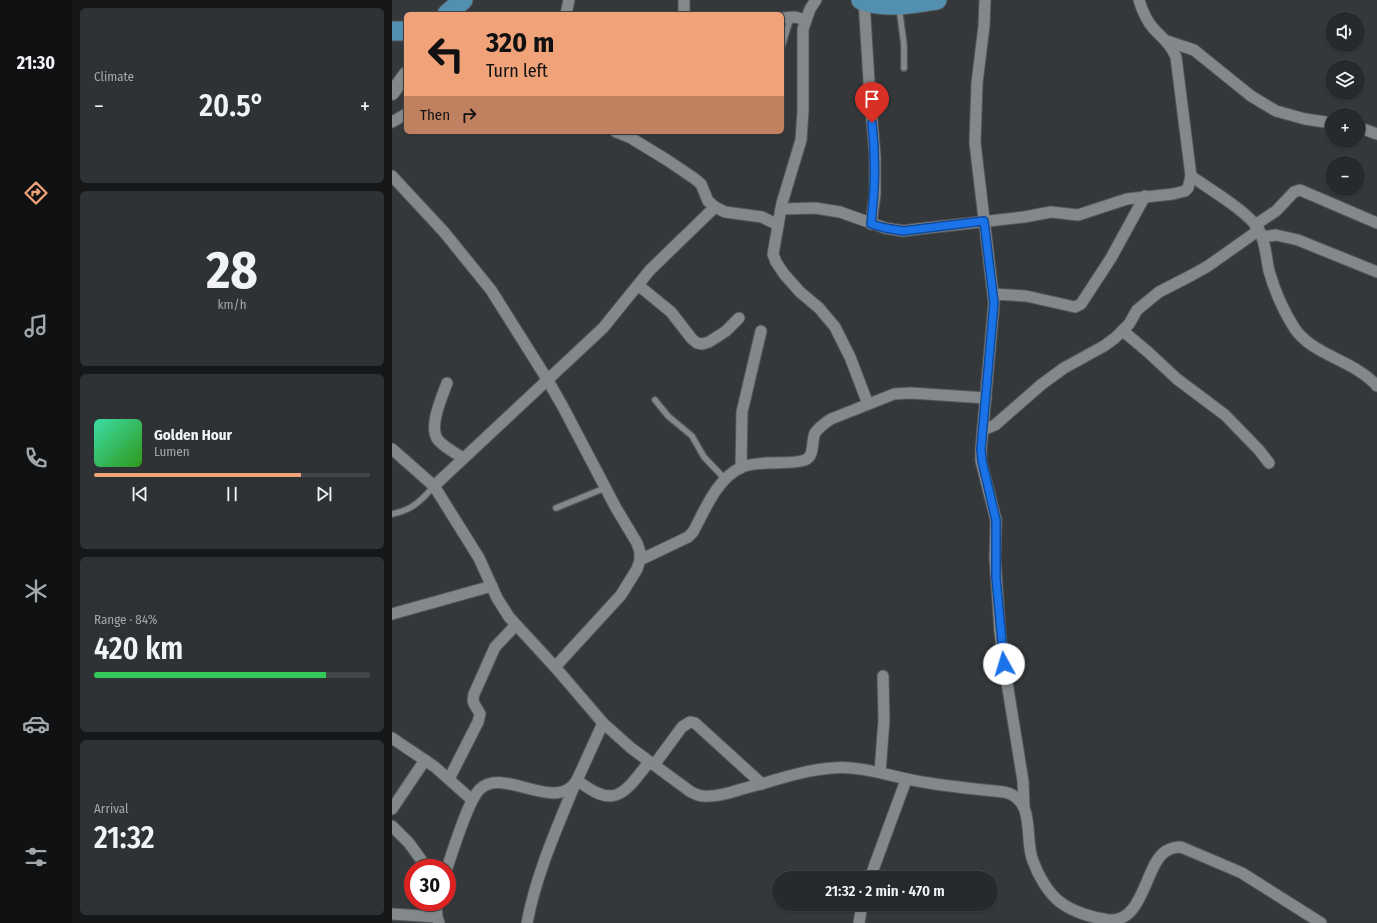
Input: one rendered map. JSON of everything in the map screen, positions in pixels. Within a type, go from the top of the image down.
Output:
[{"type":"highway","points":[[449,12],[463,0]]},
{"type":"highway","points":[[863,0],[882,4],[899,5],[938,0]]},
{"type":"highway","points":[[392,30],[404,31]]},
{"type":"street","points":[[567,12],[570,0]]},
{"type":"street","points":[[684,0],[684,12]]},
{"type":"street","points":[[816,0],[810,10],[803,29],[803,103],[801,140],[788,177],[773,254],[776,262],[784,274],[800,292],[819,308],[835,327],[850,357],[868,404]]},
{"type":"street","points":[[863,0],[876,156],[875,194],[871,224]]},
{"type":"street","points":[[985,0],[984,26],[977,82],[975,143],[993,294],[993,318],[981,449],[982,461],[996,520],[996,577],[1004,664],[1023,781],[1024,806],[1032,860],[1044,883],[1052,895],[1060,902],[1089,916],[1110,920],[1124,920],[1137,905],[1158,860],[1165,852],[1172,848],[1181,847],[1242,873],[1321,923]]},
{"type":"street","points":[[781,209],[815,208],[840,212],[871,224],[903,231],[1024,217],[1051,212],[1078,214],[1127,199],[1173,194],[1185,191],[1188,188],[1191,176],[1176,57],[1167,41],[1153,28],[1147,19],[1139,0]]},
{"type":"street","points":[[786,18],[795,17],[806,20]]},
{"type":"street","points":[[1167,41],[1194,50],[1251,96],[1276,111],[1291,116],[1325,121]]},
{"type":"street","points":[[392,93],[404,77]]},
{"type":"street","points":[[392,122],[404,115]]},
{"type":"street","points":[[1365,130],[1377,134]]},
{"type":"street","points":[[621,134],[631,138],[695,179],[701,184],[708,201],[716,207],[725,212],[762,217],[778,225]]},
{"type":"street","points":[[392,176],[444,232],[491,290],[563,407],[605,488],[637,543],[640,552],[640,560],[637,569],[620,595],[555,667]]},
{"type":"street","points":[[1191,176],[1240,211],[1259,231],[1273,284],[1278,297],[1296,330],[1304,340],[1314,347],[1357,369],[1370,378],[1377,386]]},
{"type":"street","points":[[982,430],[995,425],[1042,384],[1064,368],[1104,346],[1129,324],[1137,310],[1159,292],[1192,276],[1259,231],[1294,192],[1300,190],[1377,223]]},
{"type":"street","points":[[993,294],[1026,296],[1071,307],[1078,306],[1092,289],[1112,258],[1144,196]]},
{"type":"street","points":[[434,486],[603,328],[650,270],[716,207]]},
{"type":"street","points":[[1259,231],[1298,240],[1377,272]]},
{"type":"street","points":[[638,285],[671,312],[692,339],[702,344],[710,342],[726,331],[740,318]]},
{"type":"street","points":[[1123,330],[1176,379],[1225,415],[1259,450],[1269,463]]},
{"type":"street","points":[[741,468],[742,412],[761,331]]},
{"type":"street","points":[[447,383],[439,405],[434,431],[438,441],[463,458]]},
{"type":"street","points":[[640,560],[688,537],[693,532],[716,490],[725,479],[741,468],[751,465],[806,460],[810,457],[813,439],[816,432],[822,424],[831,419],[894,394],[911,393],[986,398]]},
{"type":"street","points":[[392,449],[434,486],[479,558],[504,610],[516,625],[555,667],[603,723],[631,748],[691,792],[700,796],[707,796],[734,792],[818,769],[864,769],[906,780],[1006,793],[1020,799],[1024,806]]},
{"type":"street","points":[[392,614],[492,586]]},
{"type":"street","points":[[449,779],[478,722],[480,714],[472,700],[474,694],[495,647],[516,625]]},
{"type":"street","points":[[880,772],[884,720],[883,676]]},
{"type":"street","points":[[576,782],[603,796],[619,794],[628,788],[682,727],[690,722],[695,723],[762,784]]},
{"type":"street","points":[[526,923],[534,890],[548,852],[576,782],[603,723]]},
{"type":"street","points":[[392,738],[435,767],[472,800]]},
{"type":"street","points":[[392,809],[425,760]]},
{"type":"street","points":[[873,871],[906,780]]},
{"type":"street","points":[[450,859],[472,800],[479,789],[494,783],[510,784],[551,793],[561,792],[576,782]]},
{"type":"street","points":[[392,826],[409,843],[421,859]]},
{"type":"street","points":[[859,923],[861,911]]},
{"type":"street","points":[[392,914],[438,920]]},
{"type":"lane","points":[[899,5],[904,46],[904,68]]},
{"type":"lane","points":[[784,32],[786,18]]},
{"type":"lane","points":[[655,400],[668,416],[692,436],[704,457],[725,479]]},
{"type":"lane","points":[[392,514],[407,510],[420,502],[434,486]]},
{"type":"lane","points":[[556,508],[605,488]]},
{"type":"route","points":[[872,123],[876,156],[876,178],[871,224],[903,231],[984,221],[994,303],[981,449],[984,474],[996,520],[996,577],[1004,664]]}]
